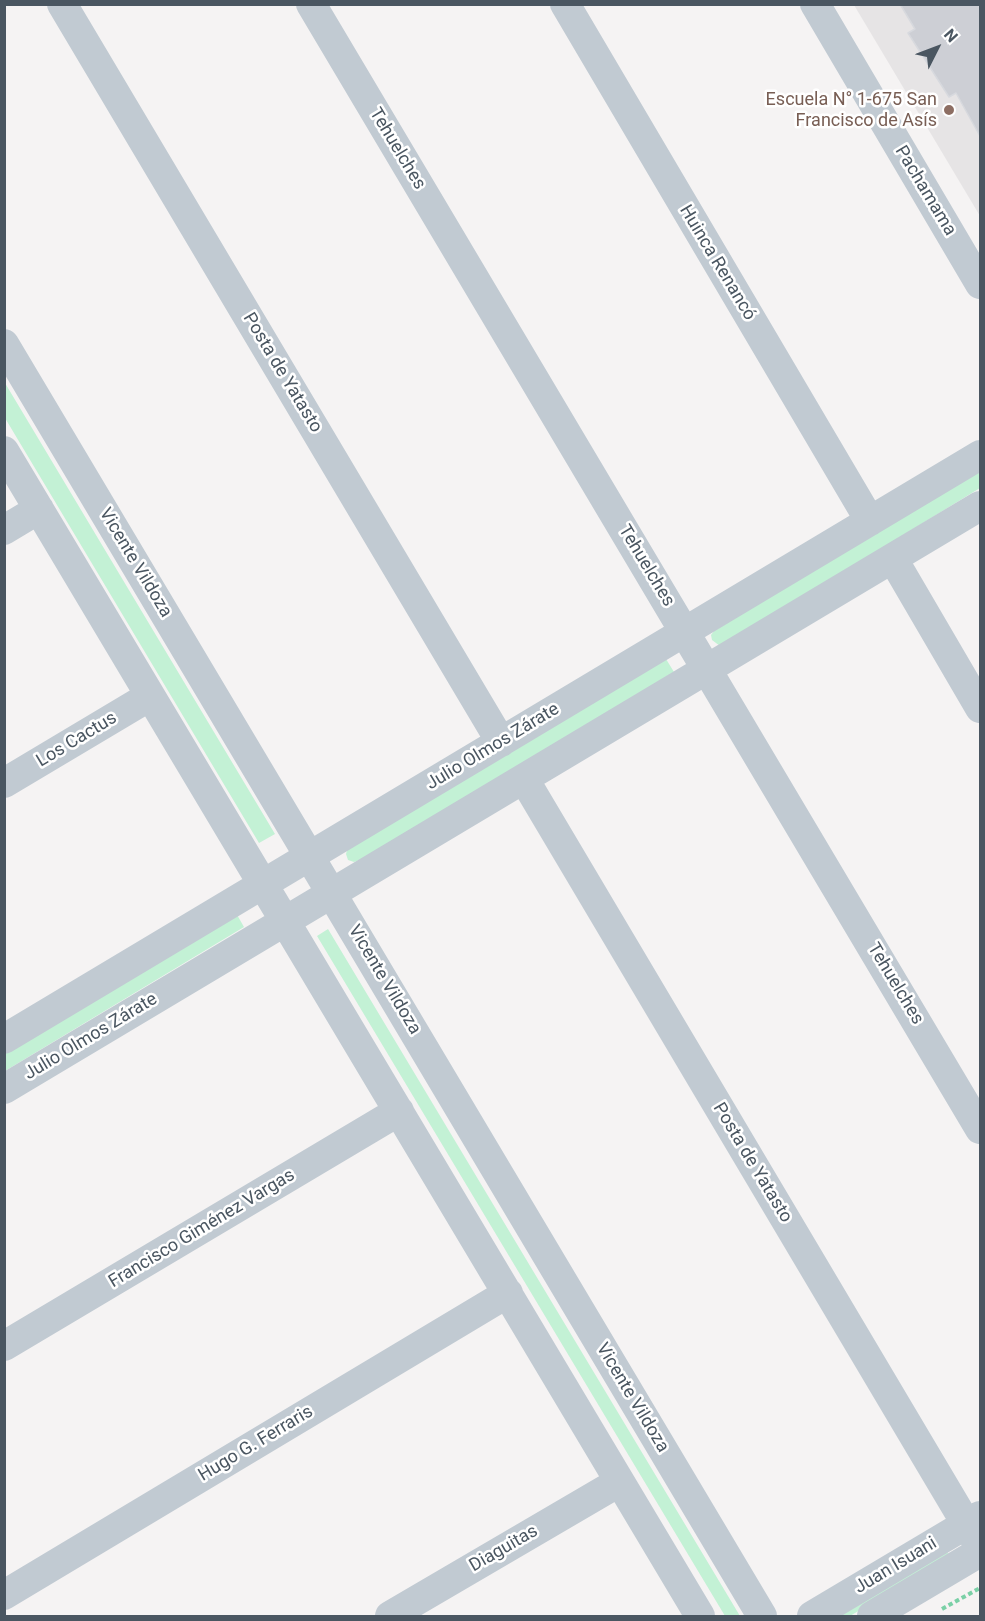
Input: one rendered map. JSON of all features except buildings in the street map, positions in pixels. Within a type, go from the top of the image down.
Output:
[{"type":"street","name":"Posta de Yatasto","points":[[62,4],[501,742]]},
{"type":"street","name":"Tehuelches","points":[[311,4],[981,1129]]},
{"type":"street","name":"Huinca Renancó","points":[[565,4],[870,521]]},
{"type":"street","name":"Pachamama","points":[[815,4],[981,284]]},
{"type":"street","name":"Vicente Vildoza","points":[[4,344],[762,1617]]},
{"type":"street","points":[[4,451],[700,1617]]},
{"type":"street","name":"Julio Olmos Zárate","points":[[4,1039],[981,455]]},
{"type":"street","name":"Julio Olmos Zárate","points":[[4,1089],[981,506]]},
{"type":"street","points":[[4,530],[39,509]]},
{"type":"street","points":[[892,559],[981,708]]},
{"type":"street","name":"Los Cactus","points":[[4,783],[150,696]]},
{"type":"street","name":"Posta de Yatasto","points":[[524,779],[977,1535]]},
{"type":"street","name":"Francisco Giménez Vargas","points":[[4,1346],[399,1111]]},
{"type":"street","name":"Hugo G. Ferraris","points":[[4,1595],[508,1293]]},
{"type":"street","name":"Diaguitas","points":[[390,1617],[619,1482]]},
{"type":"street","name":"Juan Isuani","points":[[812,1617],[977,1535]]},
{"type":"street","name":"Juan Isuani","points":[[872,1617],[977,1535]]},
{"type":"shaded area","name":"Escuela N° 1-675 San Francisco de Asís","points":[[854,5],[980,5],[980,216]]},
{"type":"green space","points":[[5,383],[275,834],[259,843],[5,418]]},
{"type":"green space","points":[[980,469],[980,488],[724,645],[720,646],[712,640],[711,635],[714,631]]},
{"type":"green space","points":[[666,659],[674,672],[360,860],[354,862],[348,860],[346,854],[348,847]]},
{"type":"green space","points":[[236,913],[244,927],[5,1071],[5,1053]]},
{"type":"green space","points":[[328,929],[740,1616],[725,1616],[317,936]]},
{"type":"green space","points":[[945,1549],[950,1556],[850,1616],[834,1616]]},
{"type":"place","name":"Escuela N° 1-675 San Francisco de Asís","points":[[949,110]]}]
